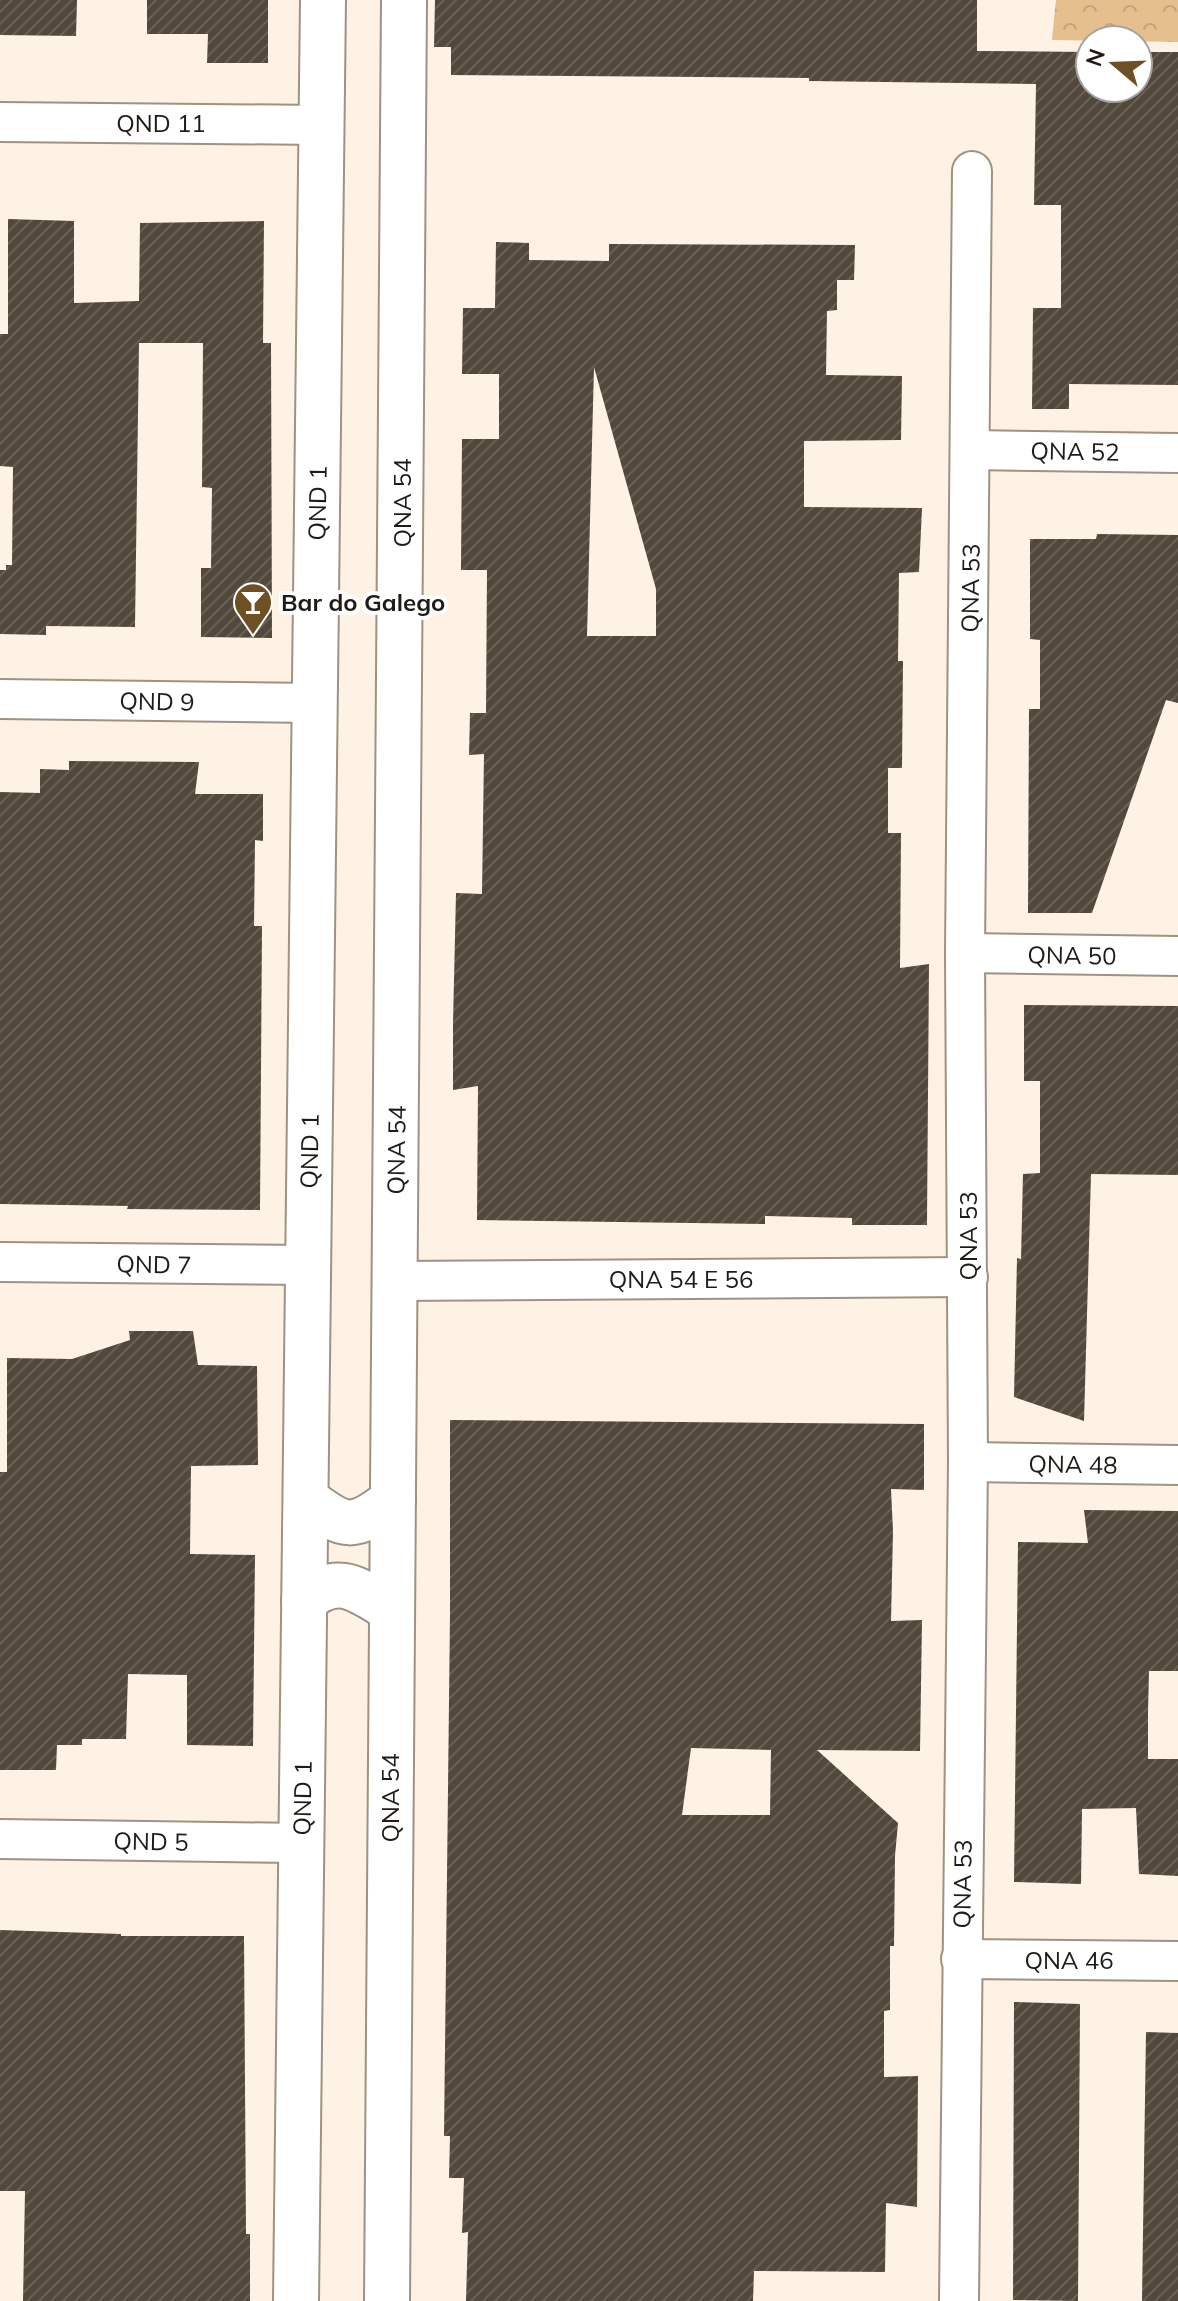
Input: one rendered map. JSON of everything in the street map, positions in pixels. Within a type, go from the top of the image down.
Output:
[{"type":"main road","name":"QND 1","points":[[296,2301],[323,0]]},
{"type":"main road","name":"QNA 54","points":[[387,2301],[404,0]]},
{"type":"main road","points":[[306,1499],[333,1519],[359,1522],[370,1518],[393,1500]]},
{"type":"main road","points":[[304,1601],[326,1586],[345,1585],[392,1610]]},
{"type":"street","name":"QND 11","points":[[0,122],[321,125]]},
{"type":"street","name":"QNA 53","points":[[959,2301],[968,1462],[965,953],[972,171]]},
{"type":"street","name":"QNA 52","points":[[971,450],[1178,453]]},
{"type":"street","name":"QND 9","points":[[0,699],[315,703]]},
{"type":"street","name":"QNA 50","points":[[965,953],[1178,956]]},
{"type":"street","name":"QND 7","points":[[0,1262],[308,1265]]},
{"type":"street","name":"QNA 54 E 56","points":[[394,1281],[968,1277]]},
{"type":"street","name":"QNA 48","points":[[968,1462],[1178,1465]]},
{"type":"street","name":"QND 5","points":[[0,1839],[301,1843]]},
{"type":"street","name":"QNA 46","points":[[961,1959],[1178,1961]]},
{"type":"green space","points":[[1056,0],[1178,0],[1178,42],[1154,42],[1154,24],[1074,24],[1074,40],[1052,40]]},
{"type":"building","points":[[0,0],[77,0],[76,36],[0,35]]},
{"type":"building","points":[[147,0],[268,0],[268,63],[207,63],[208,34],[147,34]]},
{"type":"building","points":[[435,0],[977,0],[977,51],[1074,52],[1074,104],[1154,104],[1154,52],[1178,52],[1178,385],[1069,384],[1069,409],[1032,409],[1033,308],[1061,308],[1061,205],[1034,205],[1036,84],[809,81],[809,78],[451,75],[451,47],[434,47]]},
{"type":"building","points":[[8,219],[74,221],[74,303],[139,301],[140,223],[264,221],[263,343],[271,343],[272,638],[201,637],[201,568],[211,568],[212,488],[202,487],[203,343],[139,343],[135,627],[46,626],[46,635],[0,634],[0,570],[12,565],[13,467],[0,466],[0,334],[8,334]]},
{"type":"building","points":[[496,242],[529,243],[529,260],[609,261],[609,244],[855,245],[854,280],[837,280],[837,310],[827,311],[826,375],[902,376],[901,440],[804,441],[804,507],[922,508],[919,572],[899,573],[898,661],[903,661],[902,768],[888,768],[888,833],[901,833],[900,968],[929,964],[927,1225],[852,1225],[852,1218],[765,1216],[765,1224],[477,1220],[478,1086],[453,1090],[453,1024],[456,893],[482,894],[484,754],[469,755],[470,713],[486,713],[487,570],[461,570],[462,439],[499,439],[499,374],[462,374],[463,308],[495,308]],"holes":[[[594,367],[656,589],[656,636],[587,636]]]},
{"type":"building","points":[[1097,534],[1178,535],[1178,703],[1166,700],[1092,913],[1028,913],[1029,709],[1040,709],[1040,640],[1030,639],[1030,539],[1096,539]]},
{"type":"building","points":[[69,761],[199,762],[195,794],[263,794],[263,841],[255,840],[254,926],[262,926],[260,1210],[0,1204],[0,792],[40,793],[40,769],[69,770]]},
{"type":"building","points":[[1024,1005],[1178,1006],[1178,1175],[1091,1174],[1084,1421],[1014,1397],[1017,1258],[1021,1259],[1023,1174],[1040,1173],[1040,1081],[1024,1081]]},
{"type":"building","points":[[129,1331],[193,1331],[198,1365],[257,1366],[258,1465],[191,1466],[190,1554],[255,1555],[253,1746],[187,1745],[187,1675],[128,1674],[126,1739],[82,1739],[82,1745],[57,1745],[56,1770],[0,1770],[0,1472],[7,1472],[7,1358],[72,1359],[130,1340]]},
{"type":"building","points":[[450,1420],[924,1424],[924,1490],[891,1489],[891,1621],[922,1620],[920,1751],[817,1750],[898,1823],[894,1946],[890,1946],[890,2010],[884,2011],[884,2077],[918,2076],[917,2207],[886,2203],[885,2272],[754,2271],[753,2301],[466,2301],[468,2232],[462,2233],[464,2178],[449,2178],[450,2136],[444,2136]],"holes":[[[691,1748],[771,1750],[770,1815],[682,1815]]]},
{"type":"building","points":[[1084,1510],[1178,1511],[1178,1671],[1149,1671],[1148,1759],[1178,1759],[1178,1876],[1139,1874],[1136,1808],[1082,1809],[1081,1884],[1014,1882],[1018,1542],[1088,1543]]},
{"type":"building","points":[[0,1930],[121,1936],[244,1936],[246,2234],[250,2234],[250,2301],[23,2301],[25,2191],[0,2191]]},
{"type":"building","points":[[1014,2002],[1080,2004],[1078,2301],[1013,2300]]},
{"type":"building","points":[[1146,2032],[1178,2033],[1178,2301],[1142,2301]]},
{"type":"place","name":"Bar do Galego","points":[[253,636]]}]
